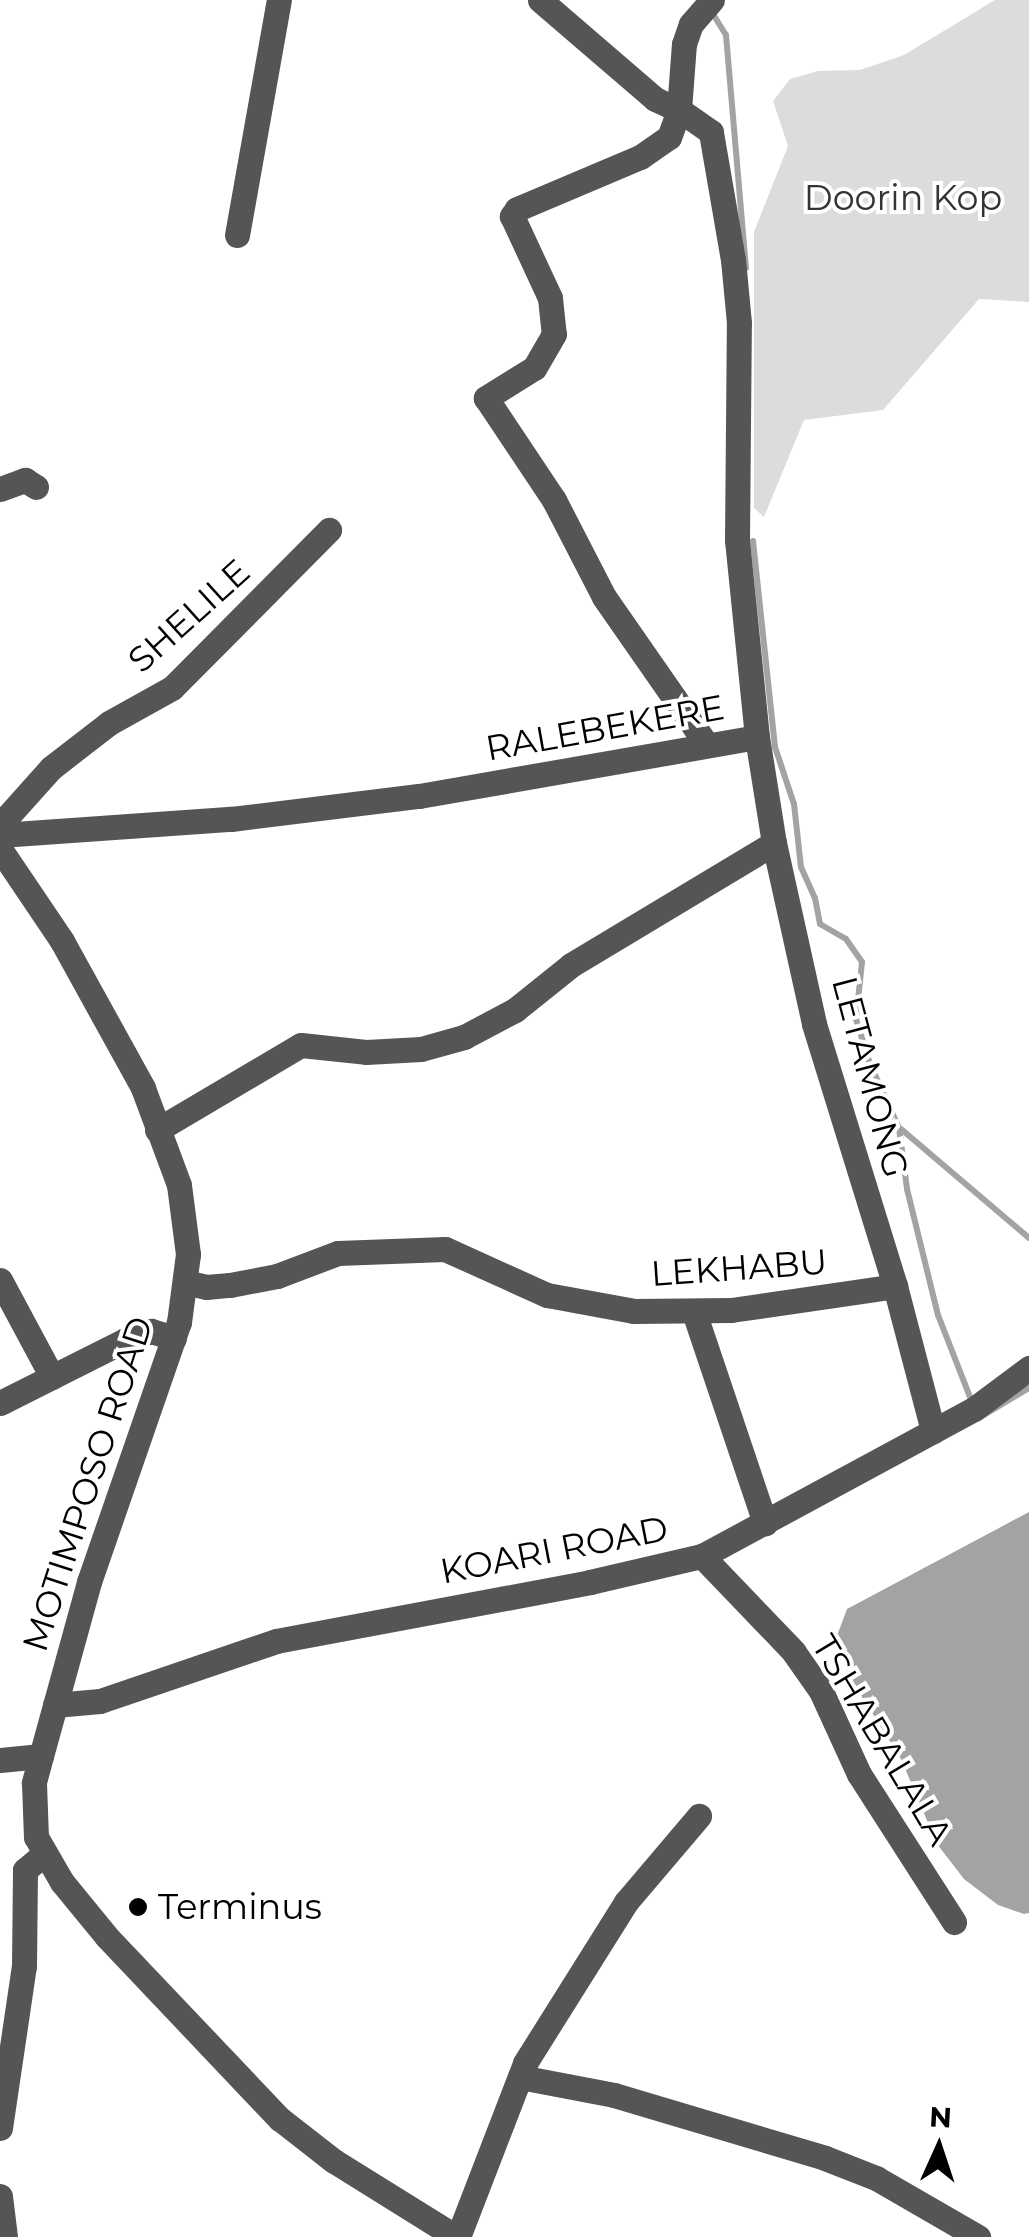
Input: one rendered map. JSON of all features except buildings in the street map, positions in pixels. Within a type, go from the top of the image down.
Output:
[{"type":"street","points":[[237,235],[279,0]]},
{"type":"street","name":"RALEBEKERE","points":[[0,835],[231,819],[419,796],[757,737],[737,540],[740,323],[711,132],[655,98],[540,0]]},
{"type":"street","points":[[706,744],[604,597],[554,500],[486,398],[534,368],[554,334],[550,298],[512,216],[517,209],[640,156],[669,136],[679,110],[684,44],[691,24],[712,0]]},
{"type":"street","points":[[0,489],[25,480],[36,486]]},
{"type":"street","name":"SHELILE","points":[[0,825],[51,768],[109,723],[172,688],[329,530]]},
{"type":"street","name":"LETAMONG","points":[[757,737],[774,843],[814,1024],[895,1286],[933,1431]]},
{"type":"street","points":[[157,1130],[301,1045],[366,1052],[421,1049],[464,1037],[516,1010],[571,965],[774,843]]},
{"type":"street","name":"MOTIMPOSO ROAD","points":[[0,849],[62,941],[143,1088],[186,1214],[185,1282],[174,1338],[131,1453],[40,1756],[34,1783],[36,1837],[62,1882],[107,1937],[280,2119],[334,2161],[457,2237]]},
{"type":"street","name":"LEKHABU","points":[[185,1282],[206,1287],[278,1276],[338,1253],[445,1249],[547,1295],[634,1311],[694,1312],[804,1302],[895,1286]]},
{"type":"street","points":[[0,1280],[52,1377]]},
{"type":"street","points":[[694,1312],[765,1523]]},
{"type":"street","points":[[0,1403],[150,1332],[174,1338]]},
{"type":"street","name":"KOARI ROAD","points":[[55,1705],[100,1701],[276,1641],[590,1582],[702,1556],[974,1408],[1029,1368]]},
{"type":"street","name":"TSHABALALA","points":[[702,1556],[793,1652],[821,1691],[867,1788],[954,1922]]},
{"type":"street","points":[[0,1760],[40,1756]]},
{"type":"street","points":[[457,2237],[520,2077],[626,1902],[699,1816]]},
{"type":"street","points":[[0,2128],[24,1966],[25,1870],[46,1854]]},
{"type":"street","points":[[520,2077],[614,2096],[825,2158],[876,2178],[978,2237]]},
{"type":"street","points":[[0,2196],[6,2237]]},
{"type":"green space","name":"Doorin Kop","points":[[995,0],[1029,0],[1029,302],[979,299],[883,410],[804,420],[764,517],[754,508],[754,232],[788,146],[773,101],[790,79],[818,71],[860,70],[904,55]]},
{"type":"shaded area","points":[[1029,1512],[1029,1913],[1024,1914],[998,1905],[964,1879],[937,1844],[901,1759],[849,1676],[835,1641],[847,1609]]},
{"type":"waterway","points":[[711,11],[726,35],[746,268]]},
{"type":"waterway","points":[[753,541],[775,747],[794,804],[801,867],[815,898],[820,924],[846,939],[862,962],[856,1019],[870,1064],[899,1128],[907,1189],[938,1315],[972,1402]]},
{"type":"waterway","points":[[901,1129],[1029,1238]]},
{"type":"waterway","points":[[979,1418],[1029,1388]]},
{"type":"place","name":"Terminus","points":[[138,1907]]}]
